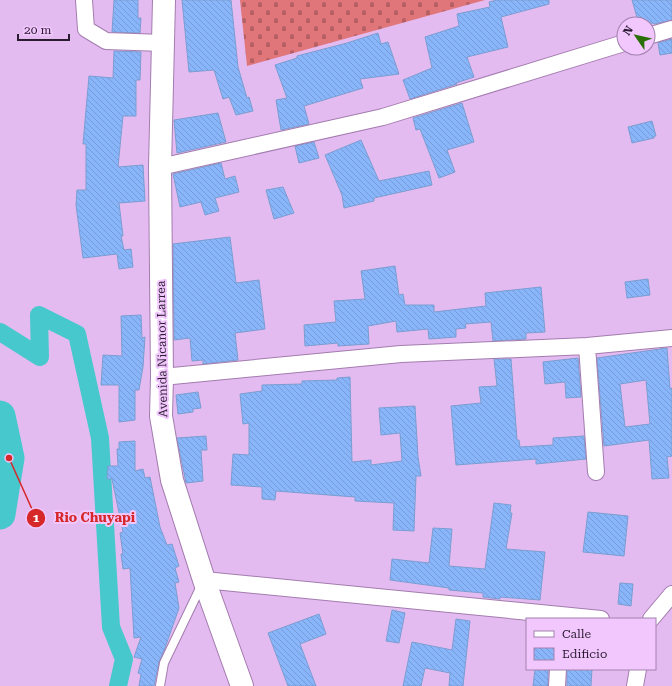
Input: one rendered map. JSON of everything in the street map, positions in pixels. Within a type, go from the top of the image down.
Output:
[{"type":"main road","name":"Avenida Nicanor Larrea","points":[[164,0],[160,167],[161,416],[172,480],[204,580],[242,686]]},
{"type":"street","points":[[84,0],[86,29],[106,42],[163,43]]},
{"type":"street","points":[[656,34],[672,29]]},
{"type":"street","points":[[160,167],[382,117],[616,45]]},
{"type":"street","points":[[162,377],[401,354],[587,346],[672,338]]},
{"type":"street","points":[[587,346],[596,472]]},
{"type":"street","points":[[204,580],[582,618]]},
{"type":"street","points":[[651,618],[672,594]]},
{"type":"street","points":[[557,686],[558,670]]},
{"type":"street","points":[[635,686],[638,670]]},
{"type":"lane","points":[[160,686],[164,663],[204,580]]},
{"type":"green space","points":[[240,0],[485,0],[247,66]]},
{"type":"building","points":[[114,0],[138,0],[138,18],[141,18],[140,33],[112,32]]},
{"type":"building","points":[[182,0],[231,0],[238,67],[247,98],[249,97],[253,111],[236,115],[229,97],[223,99],[214,70],[189,72]]},
{"type":"building","points":[[497,0],[549,0],[549,4],[501,17],[508,47],[467,57],[474,77],[410,99],[403,80],[432,68],[425,37],[459,26],[457,14],[490,7],[489,2]]},
{"type":"building","points":[[632,0],[672,0],[672,20],[656,24],[656,16],[637,16]]},
{"type":"building","points":[[378,33],[381,44],[388,42],[399,74],[360,79],[363,88],[304,106],[309,124],[281,130],[276,100],[287,98],[275,65],[297,58],[297,56]]},
{"type":"building","points":[[672,39],[672,53],[660,55],[658,43]]},
{"type":"building","points":[[114,51],[141,52],[140,80],[136,80],[136,116],[123,116],[118,167],[143,165],[145,201],[119,203],[123,236],[121,236],[124,250],[131,249],[133,267],[119,269],[117,254],[83,258],[76,205],[77,190],[86,190],[86,144],[83,144],[89,76],[113,78]]},
{"type":"building","points":[[462,103],[474,142],[447,150],[455,172],[439,178],[420,129],[416,130],[413,118]]},
{"type":"building","points":[[218,113],[226,142],[177,153],[174,120]]},
{"type":"building","points":[[652,121],[656,136],[654,136],[654,138],[632,143],[628,127]]},
{"type":"building","points":[[361,140],[379,181],[429,171],[432,185],[374,198],[374,201],[344,208],[342,195],[325,155]]},
{"type":"building","points":[[314,142],[319,158],[299,163],[295,146]]},
{"type":"building","points":[[221,163],[225,179],[235,176],[239,192],[215,198],[219,211],[205,215],[201,202],[180,207],[173,174]]},
{"type":"building","points":[[283,187],[294,213],[274,219],[266,190]]},
{"type":"building","points":[[230,237],[236,283],[259,280],[265,329],[235,333],[238,360],[203,364],[203,360],[192,361],[190,338],[174,340],[173,244]]},
{"type":"building","points":[[395,266],[399,295],[403,294],[405,305],[434,305],[434,312],[486,306],[485,293],[541,287],[545,332],[526,333],[526,339],[493,341],[491,322],[465,324],[466,328],[456,329],[456,337],[429,339],[428,329],[397,332],[396,321],[368,326],[369,344],[338,346],[338,343],[305,346],[304,325],[336,322],[334,301],[365,299],[361,271]]},
{"type":"building","points":[[648,279],[650,295],[627,298],[625,282]]},
{"type":"building","points":[[141,315],[142,338],[145,337],[143,367],[139,390],[135,390],[135,420],[119,422],[119,385],[101,385],[103,355],[122,356],[121,316]]},
{"type":"building","points":[[667,348],[670,389],[672,388],[672,456],[667,457],[669,478],[652,479],[649,440],[604,446],[597,358]],"holes":[[[646,380],[650,424],[625,427],[620,384]]]},
{"type":"building","points":[[578,358],[581,397],[566,398],[565,382],[545,384],[543,362]]},
{"type":"building","points":[[494,359],[511,359],[517,440],[519,440],[520,447],[553,445],[553,438],[584,436],[586,459],[536,464],[536,459],[456,465],[451,406],[481,403],[479,387],[497,386]]},
{"type":"building","points":[[350,377],[352,462],[371,460],[371,465],[402,461],[400,433],[381,435],[379,408],[415,406],[418,457],[421,476],[416,476],[414,531],[393,530],[394,503],[355,501],[355,497],[276,491],[275,500],[262,499],[262,487],[231,485],[233,454],[249,455],[249,423],[243,424],[240,394],[262,391],[262,385],[302,384],[302,381],[337,380],[337,378]]},
{"type":"building","points":[[198,392],[201,408],[193,409],[193,412],[178,414],[176,395]]},
{"type":"building","points":[[206,436],[207,450],[201,450],[203,481],[186,483],[177,438]]},
{"type":"building","points":[[135,441],[135,471],[143,469],[145,478],[150,477],[160,527],[167,545],[172,544],[179,566],[175,568],[179,582],[175,583],[179,608],[159,662],[154,686],[139,686],[141,674],[138,673],[142,659],[134,657],[141,637],[134,638],[130,568],[123,569],[121,554],[123,554],[120,533],[123,532],[112,479],[107,479],[108,466],[118,466],[117,449],[119,449],[119,442]]},
{"type":"building","points":[[494,503],[511,505],[510,513],[512,513],[506,549],[545,552],[540,600],[483,597],[483,593],[449,590],[449,588],[390,580],[392,559],[429,563],[433,528],[452,529],[449,566],[485,569]]},
{"type":"building","points":[[588,512],[628,516],[624,556],[583,552]]},
{"type":"building","points":[[620,583],[633,584],[631,606],[618,604]]},
{"type":"building","points":[[392,610],[405,613],[399,643],[386,641]]},
{"type":"building","points":[[319,614],[326,634],[300,644],[316,686],[288,686],[268,633]]},
{"type":"building","points":[[456,619],[470,621],[463,686],[449,686],[450,673],[425,668],[421,686],[403,686],[412,642],[452,650]]},
{"type":"building","points":[[535,670],[548,670],[548,686],[533,686]]},
{"type":"building","points":[[567,670],[592,670],[591,686],[567,686]]},
{"type":"waterway","points":[[0,332],[40,357],[39,315],[77,334],[100,438],[111,627],[124,659],[118,686]]},
{"type":"waterway","points":[[0,416],[9,458],[0,514]]},
{"type":"place","name":"Rio Chuyapi","points":[[9,458]]}]
